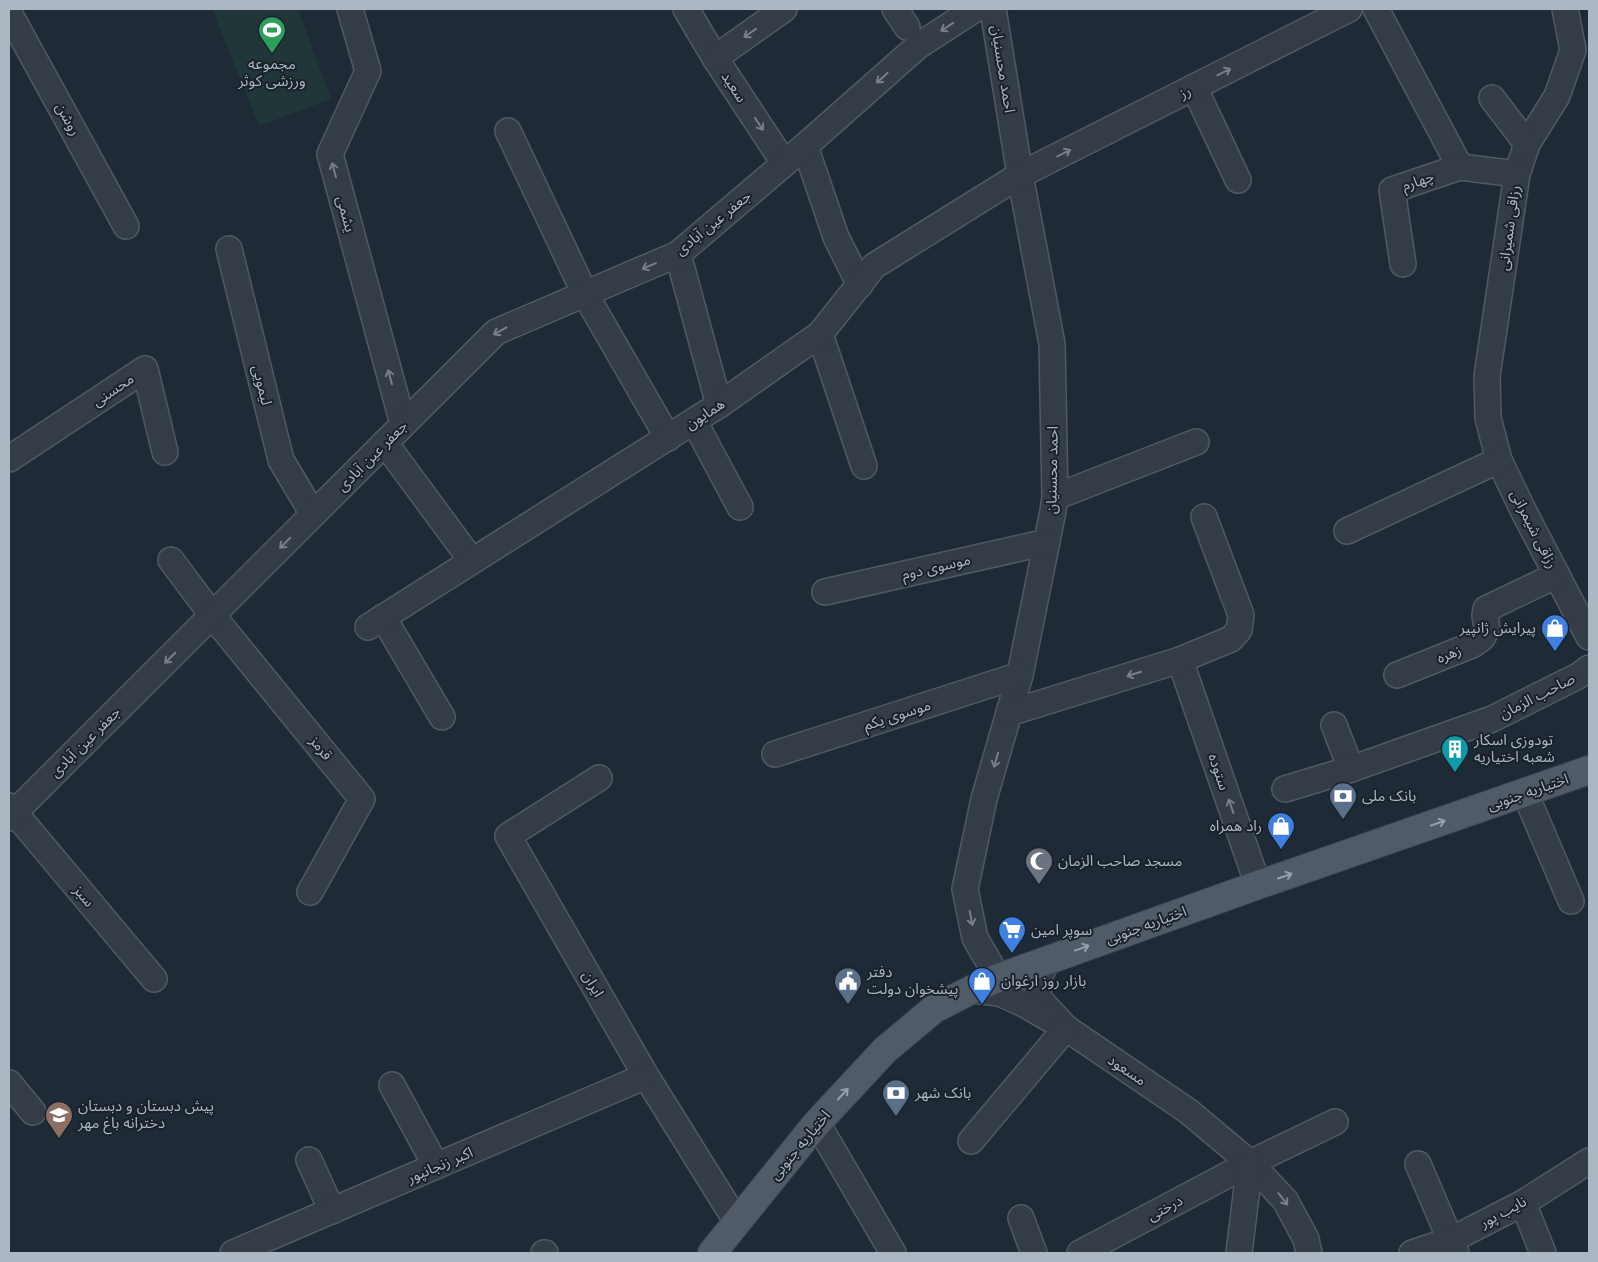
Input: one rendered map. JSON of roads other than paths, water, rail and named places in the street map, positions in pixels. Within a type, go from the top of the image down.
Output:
[{"type":"main road","name":"اختیاریه جنوبی","points":[[712,1253],[816,1123],[885,1050],[934,1009],[998,978],[1589,770]]},
{"type":"street","name":"یشمی","points":[[350,9],[368,71],[330,154],[403,424]]},
{"type":"street","name":"سعید","points":[[686,9],[715,58],[784,163]]},
{"type":"street","points":[[715,58],[784,9]]},
{"type":"street","points":[[860,285],[836,237],[805,146],[918,46],[975,9]]},
{"type":"street","name":"احمد محسنیان","points":[[993,9],[1020,175],[1052,344],[1055,497],[1020,675],[984,799],[965,889],[975,938],[998,978]]},
{"type":"street","points":[[1376,9],[1460,167]]},
{"type":"street","name":"رزاقی شمیرانی","points":[[1488,418],[1487,376],[1517,174],[1527,144],[1557,96],[1573,50],[1565,9]]},
{"type":"street","name":"رز","points":[[1020,175],[1194,87],[1337,11]]},
{"type":"street","name":"روشن","points":[[9,13],[126,226]]},
{"type":"street","points":[[1194,87],[1238,180]]},
{"type":"street","points":[[1492,98],[1527,144]]},
{"type":"street","points":[[508,131],[585,294],[668,438]]},
{"type":"street","name":"جعفر عین آبادی","points":[[10,812],[212,615],[496,332],[678,254],[805,146]]},
{"type":"street","name":"چهارم","points":[[1403,264],[1392,190],[1460,167],[1517,174]]},
{"type":"street","name":"همایون","points":[[442,718],[376,622],[719,406],[820,334],[874,266],[1020,175]]},
{"type":"street","name":"لیمویی","points":[[229,249],[281,460],[313,514]]},
{"type":"street","points":[[678,254],[719,406]]},
{"type":"street","points":[[820,334],[864,466]]},
{"type":"street","name":"محسنی","points":[[9,459],[145,369],[165,452]]},
{"type":"street","name":"رزاقی شیمرانی","points":[[1488,418],[1499,460],[1589,637]]},
{"type":"street","points":[[694,421],[740,507]]},
{"type":"street","points":[[1055,497],[1196,442]]},
{"type":"street","points":[[385,443],[472,562]]},
{"type":"street","points":[[1347,531],[1499,460]]},
{"type":"street","points":[[1009,713],[1180,660],[1231,639],[1239,630],[1240,615],[1204,517]]},
{"type":"street","name":"موسوی دوم","points":[[825,592],[1047,542]]},
{"type":"street","points":[[171,560],[212,615]]},
{"type":"street","name":"زهره","points":[[1397,675],[1472,645],[1482,638],[1487,629],[1486,608],[1557,575]]},
{"type":"street","name":"قرمز","points":[[212,615],[362,799],[310,892]]},
{"type":"street","name":"ستوده","points":[[1180,660],[1258,885]]},
{"type":"street","name":"صاحب الزمان","points":[[1285,789],[1352,769],[1492,719],[1578,676],[1589,668]]},
{"type":"street","name":"موسوی یکم","points":[[775,754],[1020,675]]},
{"type":"street","points":[[1334,725],[1352,769]]},
{"type":"street","name":"ایران","points":[[600,778],[508,836],[646,1076],[737,1222]]},
{"type":"street","points":[[1525,793],[1570,901]]},
{"type":"street","name":"سبز","points":[[10,812],[154,979]]},
{"type":"street","name":"مسعود","points":[[1047,961],[1037,981],[1040,999],[1066,1028],[1188,1112],[1250,1163],[1285,1200],[1306,1239],[1309,1253]]},
{"type":"street","points":[[971,990],[999,993],[1022,1002],[1066,1028],[971,1141]]},
{"type":"street","name":"اکبر زنجانپور","points":[[233,1253],[646,1076]]},
{"type":"street","points":[[9,1083],[33,1112]]},
{"type":"street","points":[[392,1086],[436,1166]]},
{"type":"street","name":"درختی","points":[[1080,1253],[1250,1163],[1335,1122]]},
{"type":"street","points":[[816,1123],[893,1253]]},
{"type":"street","points":[[309,1160],[332,1211]]},
{"type":"street","name":"نایب پور","points":[[1412,1253],[1453,1246],[1589,1161]]},
{"type":"street","points":[[1239,1253],[1250,1163]]},
{"type":"street","points":[[1418,1164],[1453,1246]]},
{"type":"street","points":[[1523,1203],[1543,1253]]},
{"type":"street","points":[[1021,1218],[1034,1253]]},
{"type":"place","name":"مجموعه ورزشی کوثر","points":[[272,54]]},
{"type":"place","name":"پیرایش ژانپیر","points":[[1555,652]]},
{"type":"place","name":"تودوزی اسکار شعبه اختیاریه","points":[[1455,773]]},
{"type":"place","name":"بانک ملی","points":[[1343,820]]},
{"type":"place","name":"راد همراه","points":[[1281,850]]},
{"type":"place","name":"مسجد صاحب الزمان","points":[[1039,885]]},
{"type":"place","name":"سوپر امین","points":[[1012,954]]},
{"type":"place","name":"دفتر پیشخوان دولت","points":[[848,1005]]},
{"type":"place","name":"بازار روز ارغوان","points":[[982,1005]]},
{"type":"place","name":"بانک شهر","points":[[896,1117]]},
{"type":"place","name":"پیش دبستان و دبستان دخترانه باغ مهر","points":[[59,1139]]}]
